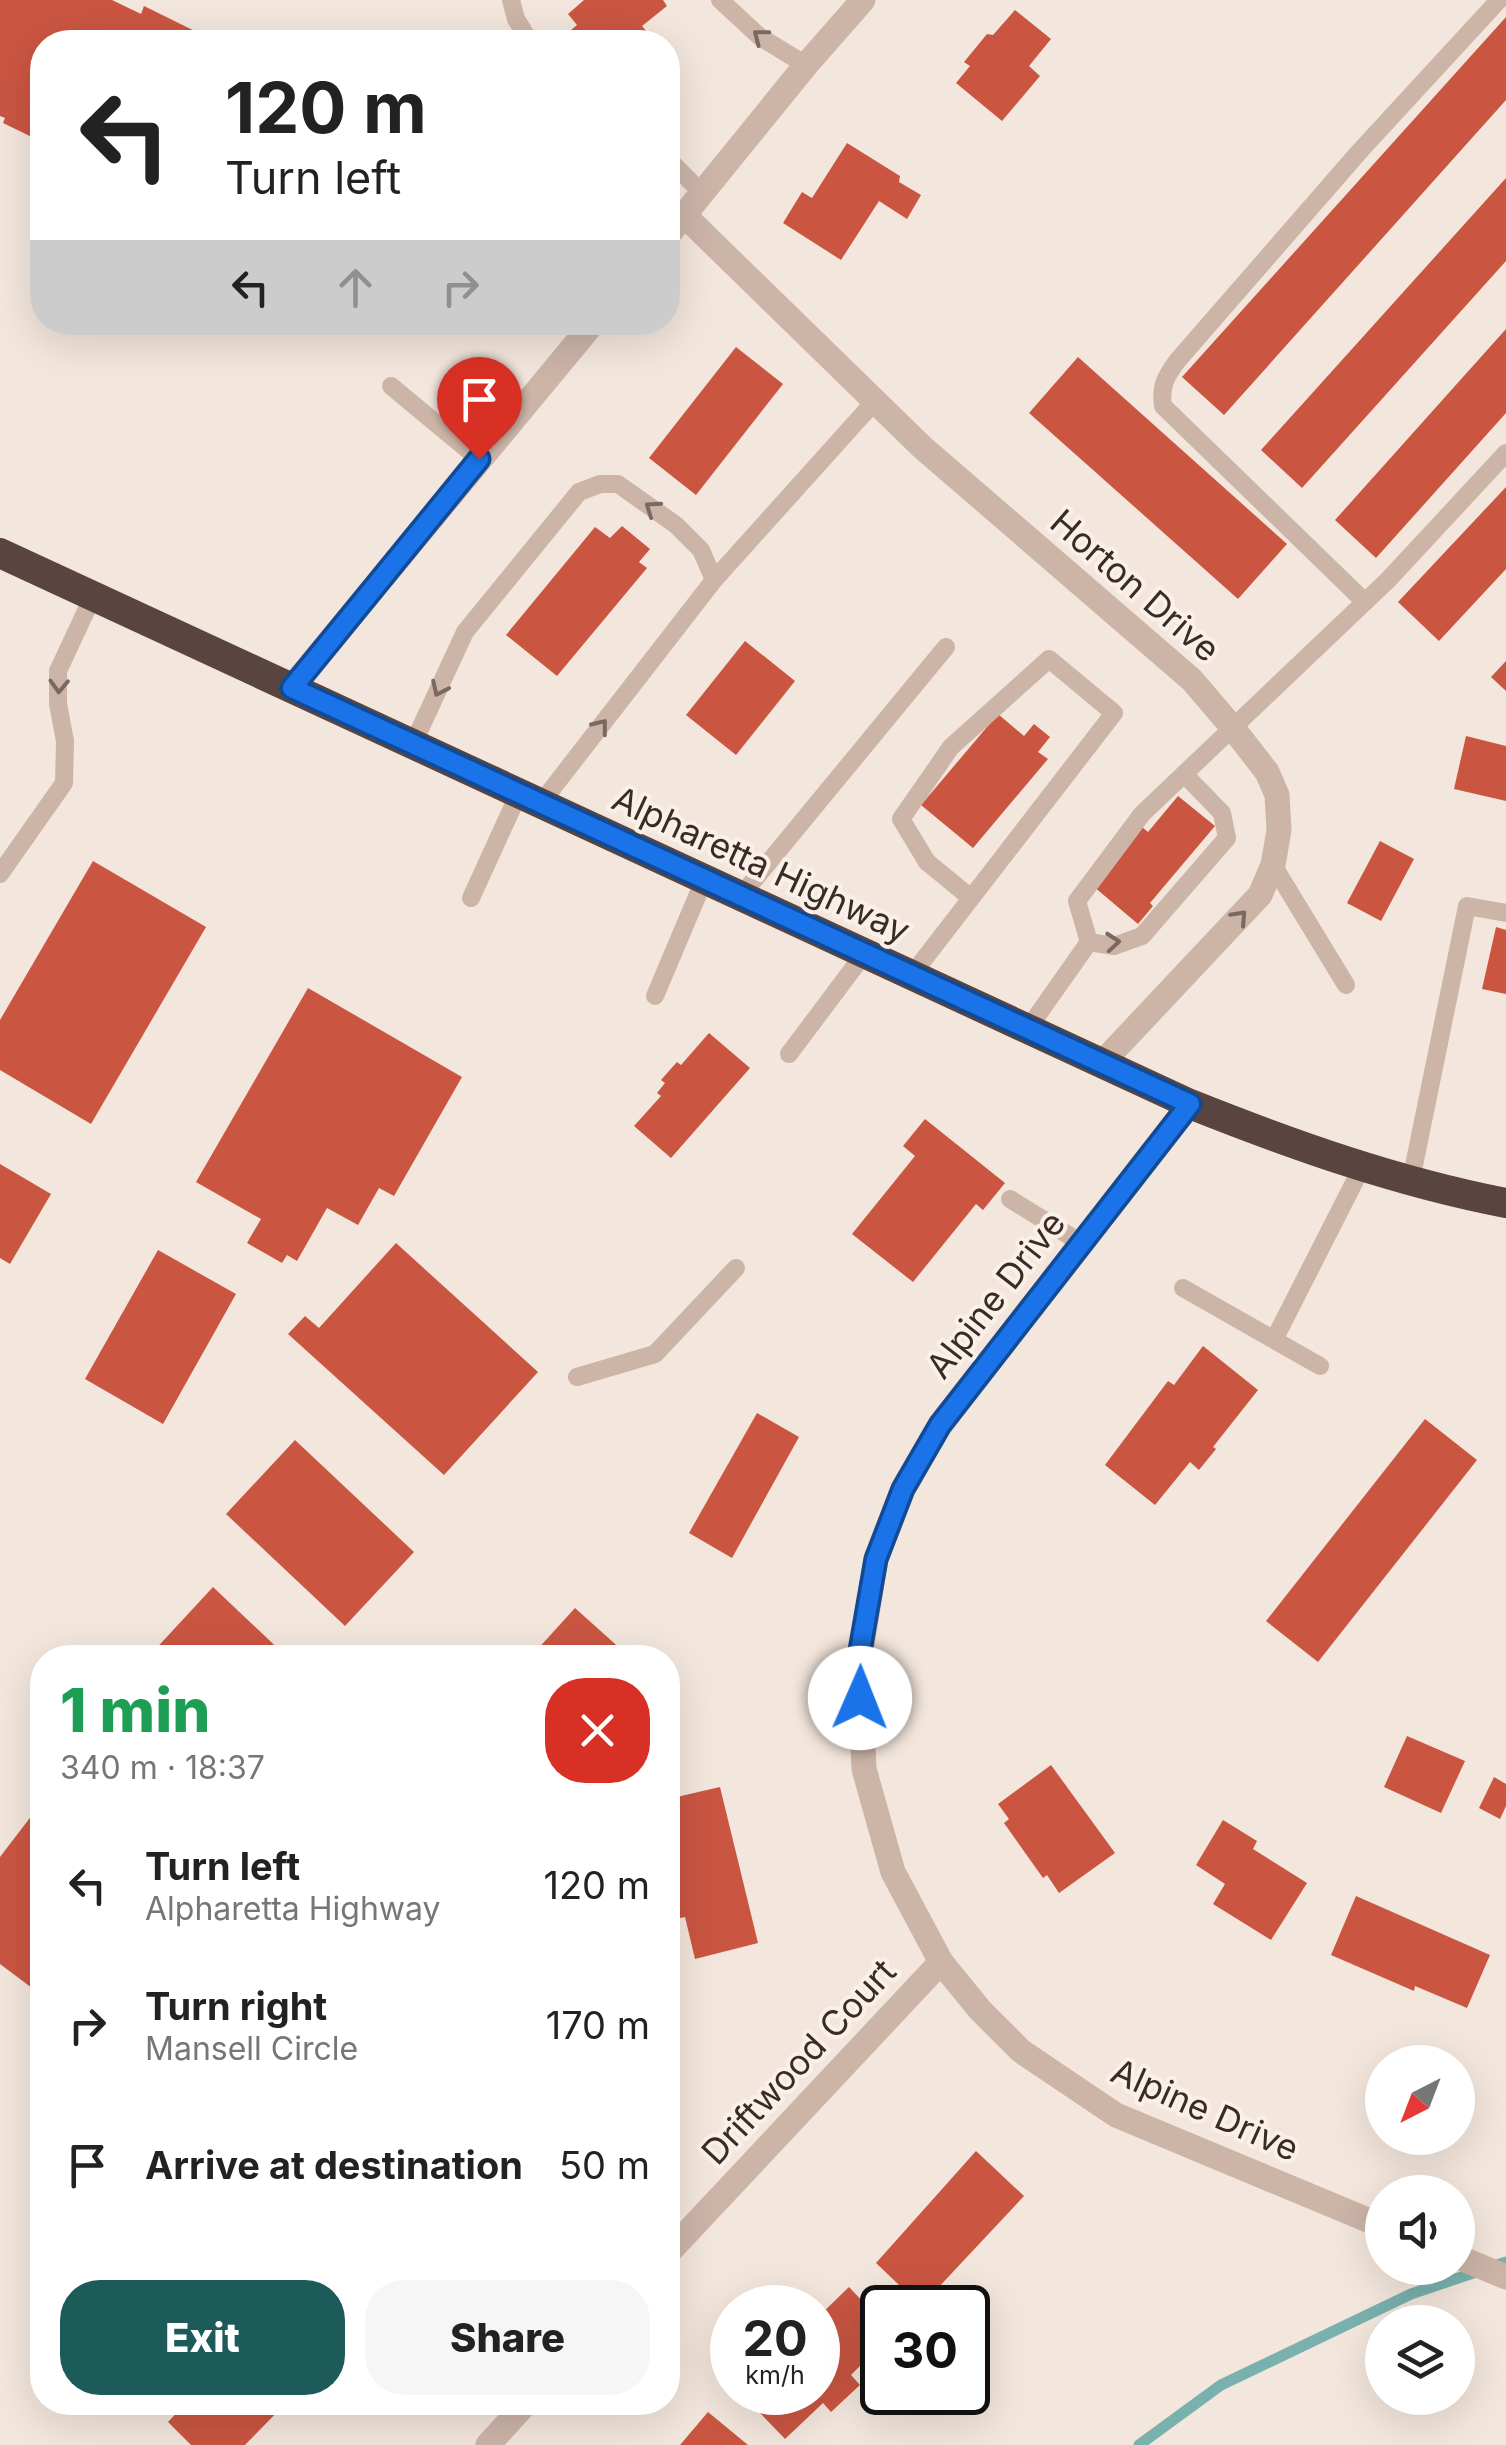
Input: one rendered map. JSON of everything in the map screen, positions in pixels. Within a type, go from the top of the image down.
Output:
[{"type":"highway","name":"Alpharetta Highway","points":[[0,553],[1190,1104],[1362,1167],[1506,1202]]},
{"type":"street","points":[[680,220],[860,1]]},
{"type":"street","name":"Horton Drive","points":[[680,229],[875,401],[922,448],[1192,680],[1267,772],[1277,795],[1279,830],[1273,865],[1260,895],[1101,1064]]},
{"type":"street","points":[[292,688],[583,335]]},
{"type":"street","name":"Alpine Drive","points":[[1190,1104],[940,1425],[903,1489],[876,1559],[858,1662],[864,1769],[893,1872],[942,1962],[980,2010],[1021,2051],[1116,2115],[1365,2219]]},
{"type":"street","name":"Driftwood Court","points":[[680,2240],[942,1962]]},
{"type":"street","points":[[1475,2264],[1506,2277]]},
{"type":"street","points":[[488,2445],[516,2415]]},
{"type":"lane","points":[[511,0],[523,30]]},
{"type":"lane","points":[[720,0],[760,37],[806,65]]},
{"type":"lane","points":[[1366,602],[1163,406],[1160,391],[1178,360],[1359,152],[1499,0]]},
{"type":"lane","points":[[680,171],[702,194]]},
{"type":"lane","points":[[391,386],[479,459]]},
{"type":"lane","points":[[472,898],[530,798],[714,580],[875,401]]},
{"type":"lane","points":[[1089,942],[1076,902],[1142,814],[1366,602],[1506,453]]},
{"type":"lane","points":[[413,744],[466,632],[579,492],[600,484],[618,484],[676,525],[702,550],[714,580]]},
{"type":"lane","points":[[0,874],[64,783],[58,672],[94,596]]},
{"type":"lane","points":[[740,897],[946,647]]},
{"type":"lane","points":[[911,976],[1114,713],[1049,659],[952,747],[901,819],[928,862],[971,898]]},
{"type":"lane","points":[[1089,942],[1114,946],[1142,936],[1227,838],[1222,813],[1184,774]]},
{"type":"lane","points":[[1273,865],[1346,985]]},
{"type":"lane","points":[[654,996],[704,880]]},
{"type":"lane","points":[[1411,1180],[1468,906],[1506,912]]},
{"type":"lane","points":[[1027,1030],[1089,942]]},
{"type":"lane","points":[[789,1054],[864,954]]},
{"type":"lane","points":[[1275,1338],[1362,1167]]},
{"type":"lane","points":[[1010,1198],[1081,1243]]},
{"type":"lane","points":[[577,1377],[655,1354],[736,1268]]},
{"type":"lane","points":[[1183,1288],[1320,1366]]},
{"type":"building","points":[[0,0],[112,0],[141,14],[144,6],[193,30],[30,30],[30,136],[3,123],[5,118],[0,116]]},
{"type":"building","points":[[584,0],[663,0],[667,6],[642,26],[645,30],[571,30],[577,25],[568,14]]},
{"type":"building","points":[[1015,10],[1051,39],[1029,66],[1040,76],[1002,121],[956,83],[970,66],[964,62],[987,34],[993,35]]},
{"type":"building","points":[[1506,17],[1506,100],[1224,415],[1182,377]]},
{"type":"building","points":[[847,143],[900,176],[899,182],[921,195],[907,219],[879,201],[841,260],[783,223],[802,192],[812,198]]},
{"type":"building","points":[[1506,178],[1506,261],[1302,488],[1261,450]]},
{"type":"building","points":[[1506,329],[1506,413],[1376,558],[1335,520]]},
{"type":"building","points":[[736,347],[783,384],[696,495],[649,458]]},
{"type":"building","points":[[1078,357],[1287,544],[1238,599],[1029,413]]},
{"type":"building","points":[[1506,487],[1506,569],[1439,641],[1398,602]]},
{"type":"building","points":[[622,526],[650,549],[639,562],[647,568],[557,676],[506,635],[595,527],[610,538]]},
{"type":"building","points":[[745,641],[795,681],[736,755],[686,715]]},
{"type":"building","points":[[1506,661],[1506,691],[1491,677]]},
{"type":"building","points":[[998,714],[1024,736],[1034,724],[1050,737],[1038,752],[1048,759],[973,848],[921,805]]},
{"type":"building","points":[[1466,736],[1506,746],[1506,801],[1454,789]]},
{"type":"building","points":[[1178,796],[1215,826],[1150,903],[1153,906],[1138,924],[1093,886],[1142,827],[1148,832]]},
{"type":"building","points":[[1380,841],[1414,859],[1381,921],[1347,903]]},
{"type":"building","points":[[93,861],[206,927],[91,1124],[0,1070],[0,1020]]},
{"type":"building","points":[[1496,927],[1506,930],[1506,994],[1482,989]]},
{"type":"building","points":[[308,988],[462,1077],[394,1196],[379,1188],[358,1225],[327,1208],[297,1261],[287,1255],[282,1263],[247,1243],[261,1219],[196,1182]]},
{"type":"building","points":[[709,1033],[750,1068],[671,1158],[634,1126],[661,1096],[657,1093],[665,1083],[661,1080],[677,1062],[681,1065]]},
{"type":"building","points":[[925,1119],[1005,1183],[983,1210],[976,1204],[913,1282],[852,1234],[915,1156],[903,1146]]},
{"type":"building","points":[[0,1164],[51,1194],[10,1264],[0,1258]]},
{"type":"building","points":[[396,1243],[538,1372],[444,1475],[288,1334],[305,1316],[319,1328]]},
{"type":"building","points":[[158,1250],[236,1294],[163,1424],[85,1379]]},
{"type":"building","points":[[1203,1346],[1258,1390],[1199,1470],[1190,1462],[1155,1505],[1105,1465],[1168,1381],[1174,1385]]},
{"type":"building","points":[[757,1413],[799,1437],[732,1558],[689,1533]]},
{"type":"building","points":[[1425,1419],[1477,1460],[1318,1662],[1266,1621]]},
{"type":"building","points":[[295,1440],[414,1552],[345,1626],[226,1514]]},
{"type":"building","points":[[213,1587],[274,1645],[159,1645]]},
{"type":"building","points":[[575,1608],[616,1645],[541,1645]]},
{"type":"building","points":[[1407,1736],[1465,1761],[1441,1813],[1384,1787]]},
{"type":"building","points":[[1051,1765],[1115,1853],[1059,1893],[1047,1875],[1043,1878],[1004,1823],[1009,1819],[998,1804]]},
{"type":"building","points":[[1494,1777],[1506,1784],[1506,1806],[1500,1819],[1479,1808]]},
{"type":"building","points":[[720,1787],[758,1943],[695,1959],[685,1917],[680,1918],[680,1796]]},
{"type":"building","points":[[30,1818],[30,1986],[0,1964],[0,1857]]},
{"type":"building","points":[[1223,1820],[1257,1841],[1253,1849],[1307,1883],[1271,1940],[1213,1904],[1225,1884],[1196,1865]]},
{"type":"building","points":[[1356,1896],[1490,1955],[1467,2008],[1415,1986],[1414,1991],[1331,1955]]},
{"type":"building","points":[[976,2151],[1024,2196],[941,2285],[899,2285],[876,2263]]},
{"type":"building","points":[[849,2287],[860,2299],[860,2366],[851,2375],[860,2385],[840,2404],[840,2296]]},
{"type":"building","points":[[708,2412],[748,2445],[680,2445]]},
{"type":"building","points":[[175,2415],[274,2415],[245,2445],[191,2445],[168,2422]]},
{"type":"building","points":[[762,2415],[810,2415],[785,2439]]},
{"type":"waterway","points":[[1139,2445],[1221,2385],[1411,2294],[1506,2262]]},
{"type":"route","points":[[479,459],[292,688],[1190,1104],[940,1425],[903,1489],[876,1559],[858,1662],[860,1698]]}]
